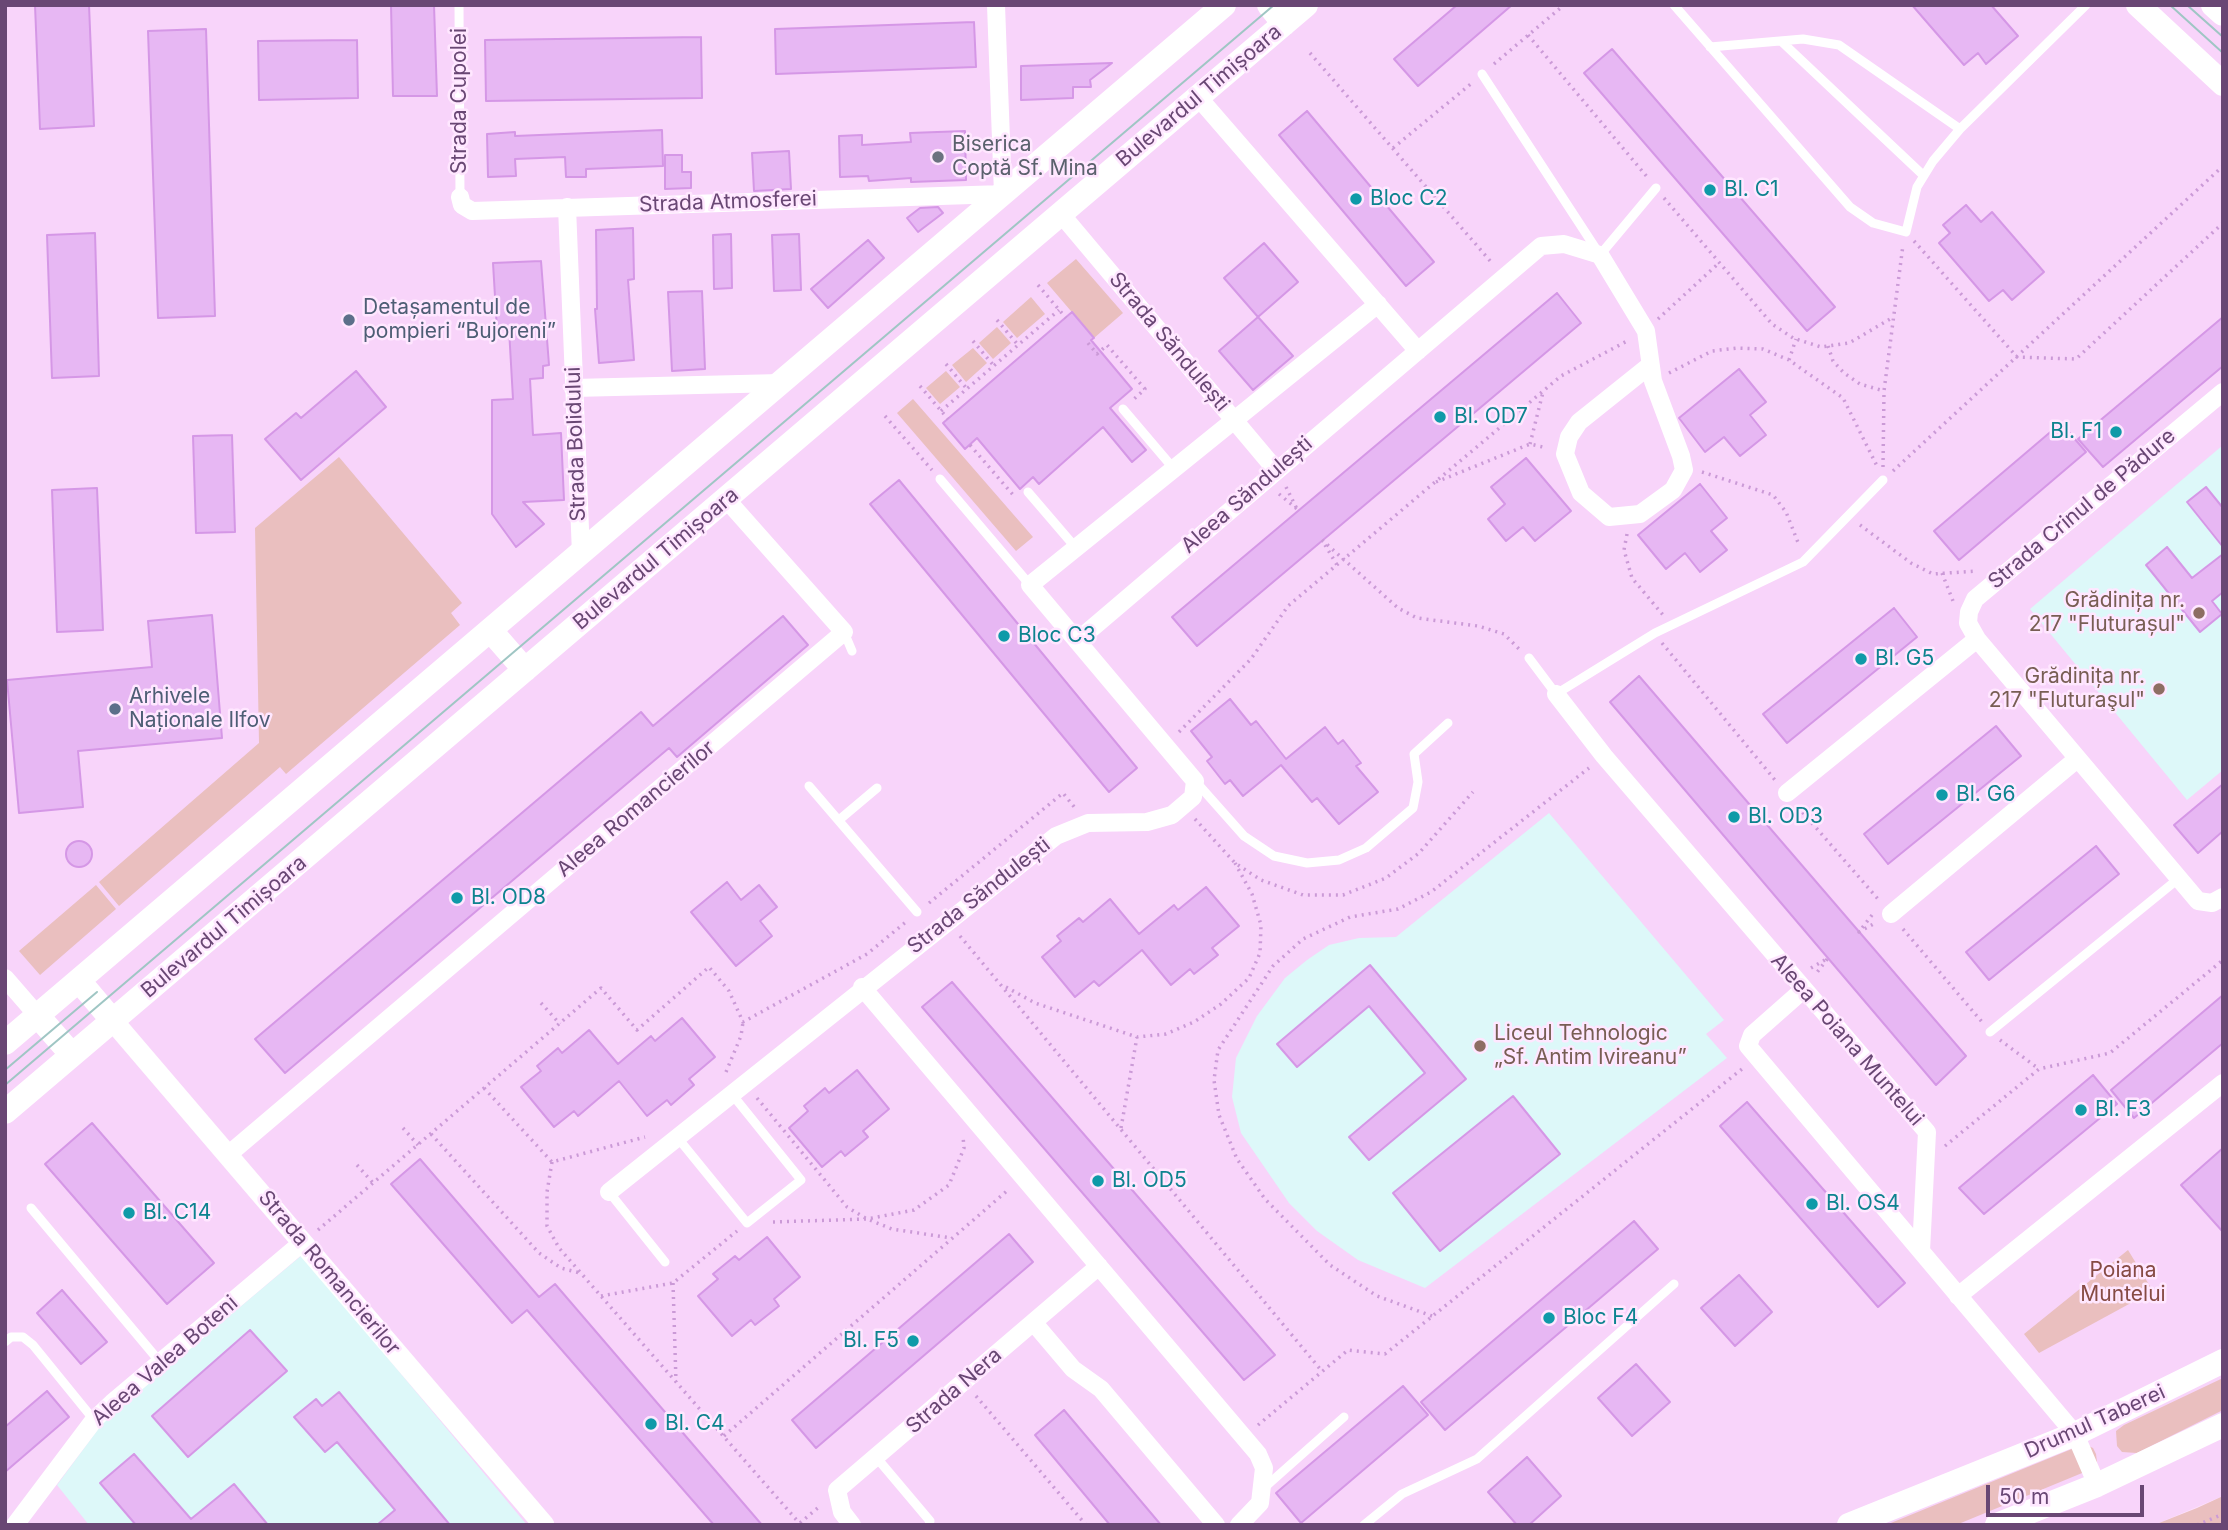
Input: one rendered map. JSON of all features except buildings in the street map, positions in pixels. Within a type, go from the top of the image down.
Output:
[{"type":"main road","points":[[5,1043],[80,982],[1224,5]]},
{"type":"main road","name":"Bulevardul Timișoara","points":[[5,1112],[1198,97],[1276,14],[1306,5]]},
{"type":"main road","points":[[2138,5],[2223,84]]},
{"type":"main road","points":[[2213,5],[2223,14]]},
{"type":"main road","points":[[491,631],[525,670]]},
{"type":"main road","points":[[80,982],[113,1021]]},
{"type":"main road","points":[[38,1016],[72,1055]]},
{"type":"main road","name":"Drumul Taberei","points":[[1849,1525],[2075,1434],[2223,1361]]},
{"type":"main road","points":[[1997,1525],[2097,1485],[2223,1425]]},
{"type":"street","points":[[996,5],[1003,194]]},
{"type":"street","points":[[1198,97],[1418,351]]},
{"type":"street","name":"Strada Atmosferei","points":[[460,197],[463,205],[471,211],[1003,194]]},
{"type":"street","name":"Strada Bolidului","points":[[567,207],[581,554]]},
{"type":"street","name":"Strada Săndulești","points":[[1061,214],[1234,420],[1270,475]]},
{"type":"street","name":"Aleea Săndulești","points":[[1077,641],[1534,251],[1553,244],[1574,246],[1600,256]]},
{"type":"street","points":[[1600,256],[1646,331],[1651,373],[1684,470],[1673,490],[1640,514],[1609,517],[1581,493],[1565,454],[1569,438],[1579,422],[1651,373]]},
{"type":"street","points":[[1195,781],[1030,585],[1378,304]]},
{"type":"street","points":[[573,387],[781,383]]},
{"type":"street","name":"Strada Crinul de Pădure","points":[[2223,392],[1975,599],[1969,612],[1968,623],[1977,639],[2198,901],[2212,903],[2223,897]]},
{"type":"street","points":[[726,499],[844,632]]},
{"type":"street","name":"Aleea Romancierilor","points":[[229,1154],[844,632]]},
{"type":"street","points":[[1787,793],[1977,639]]},
{"type":"street","name":"Aleea Poiana Muntelui","points":[[1556,694],[1604,756],[1927,1132],[1921,1251]]},
{"type":"street","points":[[1891,914],[2077,759]]},
{"type":"street","name":"Strada Săndulești","points":[[609,1192],[677,1137],[733,1085],[1056,836],[1088,823],[1147,822],[1172,815],[1193,797],[1195,781]]},
{"type":"street","points":[[5,978],[38,1016]]},
{"type":"street","points":[[862,987],[1245,1437],[1264,1468],[1263,1488],[1260,1503],[1238,1525]]},
{"type":"street","points":[[1803,990],[1752,1035],[1748,1046],[1755,1059],[2075,1434],[2097,1485]]},
{"type":"street","name":"Strada Romancierilor","points":[[113,1021],[544,1525]]},
{"type":"street","points":[[1958,1296],[2223,1083]]},
{"type":"street","name":"Aleea Valea Boteni","points":[[15,1525],[94,1420],[303,1242]]},
{"type":"street","name":"Strada Nera","points":[[838,1490],[1099,1266]]},
{"type":"street","points":[[1034,1322],[1073,1369],[1101,1389],[1216,1525]]},
{"type":"street","points":[[838,1490],[842,1512],[852,1525]]},
{"type":"lane","name":"Strada Cupolei","points":[[459,5],[460,197]]},
{"type":"lane","points":[[1674,5],[1850,207],[1873,223],[1906,232],[1923,176],[1960,130],[2086,5]]},
{"type":"lane","points":[[1710,47],[1803,39],[1839,45],[1960,130]]},
{"type":"lane","points":[[1781,41],[1923,176]]},
{"type":"lane","points":[[1482,74],[1600,256],[1656,188]]},
{"type":"lane","points":[[1123,409],[1174,469]]},
{"type":"lane","points":[[940,479],[1030,585]]},
{"type":"lane","points":[[1529,659],[1556,694],[1655,633],[1803,562],[1883,480]]},
{"type":"lane","points":[[1028,492],[1076,548]]},
{"type":"lane","points":[[844,632],[852,651]]},
{"type":"lane","points":[[1195,781],[1244,835],[1274,856],[1307,863],[1339,860],[1366,848],[1413,808],[1418,782],[1414,754],[1448,723]]},
{"type":"lane","points":[[809,786],[917,912]]},
{"type":"lane","points":[[839,820],[877,788]]},
{"type":"lane","points":[[1990,1032],[2178,879]]},
{"type":"lane","points":[[677,1137],[747,1223],[801,1180],[733,1085]]},
{"type":"lane","points":[[609,1192],[666,1262]]},
{"type":"lane","points":[[31,1208],[160,1362]]},
{"type":"lane","points":[[1364,1525],[1402,1494],[1477,1460],[1674,1284]]},
{"type":"lane","points":[[5,1342],[11,1337],[23,1337],[33,1345],[94,1420]]},
{"type":"lane","points":[[1263,1488],[1344,1417]]},
{"type":"lane","points":[[876,1457],[930,1521],[929,1525]]},
{"type":"path","points":[[1528,35],[1772,324],[1796,339],[1828,346],[1849,343],[1892,318]]},
{"type":"path","points":[[1310,54],[1504,278]]},
{"type":"path","points":[[1883,480],[2223,166]]},
{"type":"path","points":[[1906,232],[2017,357],[2076,359],[2223,223]]},
{"type":"path","points":[[1883,480],[1884,391],[1906,232]]},
{"type":"path","points":[[1164,744],[1197,717],[1244,667],[1288,606],[1561,376],[1646,331],[1719,263]]},
{"type":"path","points":[[1038,285],[1066,318]]},
{"type":"path","points":[[942,411],[1059,310]]},
{"type":"path","points":[[997,320],[1018,345]]},
{"type":"path","points":[[1789,360],[1796,339]]},
{"type":"path","points":[[972,341],[994,366]]},
{"type":"path","points":[[1088,343],[1097,354],[1107,345],[1144,389],[1132,400],[1140,411]]},
{"type":"path","points":[[1828,346],[1833,361],[1844,373],[1860,384],[1884,391]]},
{"type":"path","points":[[1651,373],[1712,351],[1763,349],[1789,360],[1843,398],[1883,480]]},
{"type":"path","points":[[946,364],[967,389]]},
{"type":"path","points":[[920,386],[948,419]]},
{"type":"path","points":[[1530,444],[1543,392]]},
{"type":"path","points":[[885,416],[940,479]]},
{"type":"path","points":[[1432,484],[1530,444],[1565,454]]},
{"type":"path","points":[[1681,456],[1697,470],[1773,495],[1796,533],[1803,562]]},
{"type":"path","points":[[1270,475],[1298,511],[1270,475]]},
{"type":"path","points":[[1849,515],[1911,563],[1933,574],[2011,570]]},
{"type":"path","points":[[1626,517],[1624,550],[1632,578],[1671,625]]},
{"type":"path","points":[[1337,565],[1322,540],[1407,613],[1416,618],[1478,626],[1504,634],[1529,659]]},
{"type":"path","points":[[1655,633],[1670,657],[1990,1032],[2039,1069]]},
{"type":"path","points":[[1432,1316],[1377,1296],[1330,1265],[1265,1199],[1237,1159],[1219,1115],[1214,1080],[1218,1050],[1273,966],[1303,939],[1350,917],[1398,909],[1431,892],[1604,756]]},
{"type":"path","points":[[743,1022],[867,954],[1063,793],[1088,823]]},
{"type":"path","points":[[1001,985],[1035,1003],[1137,1037],[1166,1034],[1194,1023],[1221,1004],[1249,978],[1260,953],[1261,925],[1251,894],[1235,863]]},
{"type":"path","points":[[948,920],[1321,1370]]},
{"type":"path","points":[[1927,1132],[1946,1146],[2039,1069],[2110,1052],[2223,960]]},
{"type":"path","points":[[303,1242],[601,988],[637,1030],[709,967],[729,991],[743,1022],[733,1085],[847,1206],[867,1219],[892,1229],[951,1238]]},
{"type":"path","points":[[1249,978],[1260,984]]},
{"type":"path","points":[[541,1003],[560,1024]]},
{"type":"path","points":[[1121,1129],[1137,1037]]},
{"type":"path","points":[[1245,1437],[1321,1370],[1348,1350],[1385,1354],[1755,1059]]},
{"type":"path","points":[[484,1088],[552,1162]]},
{"type":"path","points":[[601,1296],[673,1283],[747,1223],[867,1219],[914,1210],[949,1185],[964,1148],[959,1102]]},
{"type":"path","points":[[403,1128],[418,1145]]},
{"type":"path","points":[[430,1134],[539,1253],[561,1268],[582,1274]]},
{"type":"path","points":[[552,1162],[655,1134]]},
{"type":"path","points":[[552,1162],[547,1192],[547,1226],[559,1248],[801,1524],[838,1490]]},
{"type":"path","points":[[357,1165],[373,1183]]},
{"type":"path","points":[[724,1436],[1024,1177]]},
{"type":"path","points":[[673,1283],[676,1382]]},
{"type":"path","points":[[964,1382],[1084,1523],[1078,1525]]},
{"type":"path","points":[[2197,1525],[2223,1514]]},
{"type":"shaded area","points":[[5,5],[2223,5],[2223,1496],[2154,1525],[5,1525]]},
{"type":"shaded area","name":"Grădinița nr. 217 \"Fluturaşul\"","points":[[2223,445],[2223,770],[2187,800],[2030,609]]},
{"type":"shaded area","name":"Liceul Tehnologic „Sf. Antim Ivireanu”","points":[[1549,813],[1724,1020],[1706,1034],[1727,1058],[1425,1288],[1358,1260],[1317,1231],[1289,1203],[1241,1133],[1232,1097],[1236,1058],[1257,1016],[1285,978],[1307,960],[1329,945],[1359,938],[1396,937]]},
{"type":"shaded area","points":[[302,1255],[527,1525],[89,1525],[57,1485],[104,1421]]},
{"type":"green space","points":[[1076,259],[1123,313],[1094,338],[1047,283]]},
{"type":"green space","points":[[1031,297],[1045,314],[1017,338],[1003,322]]},
{"type":"green space","points":[[997,327],[1011,343],[993,359],[979,343]]},
{"type":"green space","points":[[973,348],[987,363],[966,382],[952,365]]},
{"type":"green space","points":[[946,371],[960,387],[940,404],[926,388]]},
{"type":"green space","points":[[913,399],[1033,537],[1016,551],[897,413]]},
{"type":"green space","points":[[339,457],[462,603],[451,613],[460,625],[286,774],[280,767],[119,906],[99,882],[259,743],[255,528]]},
{"type":"green space","points":[[96,885],[116,909],[40,975],[19,951]]},
{"type":"green space","name":"Poiana Muntelui","points":[[2128,1250],[2153,1291],[2039,1353],[2024,1334]]},
{"type":"green space","points":[[2223,1378],[2223,1410],[2137,1453],[2122,1452],[2117,1446],[2116,1431],[2124,1425]]},
{"type":"green space","points":[[2084,1444],[2093,1448],[2097,1462],[2087,1471],[1956,1525],[1886,1525]]},
{"type":"green space","points":[[2223,1496],[2223,1525],[2154,1525],[2197,1508]]},
{"type":"tram line","points":[[5,1085],[1274,5]]},
{"type":"tram line","points":[[2170,5],[2223,53]]},
{"type":"tram line","points":[[2187,5],[2223,37]]},
{"type":"tram line","points":[[5,1070],[97,992]]},
{"type":"place","name":"Biserica Coptă Sf. Mina","points":[[938,157]]},
{"type":"place","name":"Bl. C1","points":[[1710,190]]},
{"type":"place","name":"Bloc C2","points":[[1356,199]]},
{"type":"place","name":"Detașamentul de pompieri “Bujoreni”","points":[[349,320]]},
{"type":"place","name":"Bl. OD7","points":[[1440,417]]},
{"type":"place","name":"Bl. F1","points":[[2116,432]]},
{"type":"place","name":"Grădinița nr. 217 \"Fluturașul\"","points":[[2199,613]]},
{"type":"place","name":"Bloc C3","points":[[1004,636]]},
{"type":"place","name":"Bl. G5","points":[[1861,659]]},
{"type":"place","name":"Grădinița nr. 217 \"Fluturaşul\"","points":[[2159,689]]},
{"type":"place","name":"Arhivele Naționale Ilfov","points":[[115,709]]},
{"type":"place","name":"Bl. G6","points":[[1942,795]]},
{"type":"place","name":"Bl. OD3","points":[[1734,817]]},
{"type":"place","name":"Bl. OD8","points":[[457,898]]},
{"type":"place","name":"Liceul Tehnologic „Sf. Antim Ivireanu”","points":[[1480,1046]]},
{"type":"place","name":"Bl. F3","points":[[2081,1110]]},
{"type":"place","name":"Bl. OD5","points":[[1098,1181]]},
{"type":"place","name":"Bl. OS4","points":[[1812,1204]]},
{"type":"place","name":"Bl. C14","points":[[129,1213]]},
{"type":"place","name":"Bloc F4","points":[[1549,1318]]},
{"type":"place","name":"Bl. F5","points":[[913,1341]]},
{"type":"place","name":"Bl. C4","points":[[651,1424]]}]
